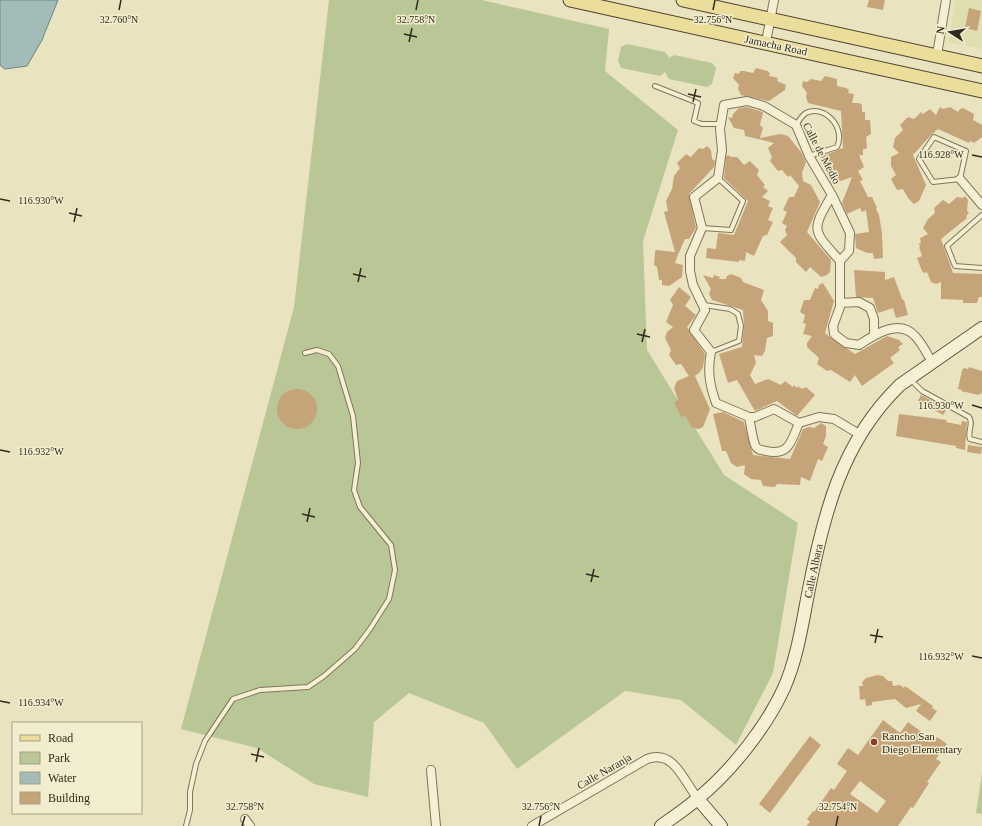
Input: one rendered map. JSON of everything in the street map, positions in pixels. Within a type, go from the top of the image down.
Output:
[{"type":"main road","name":"Jamacha Road","points":[[570,0],[596,3],[982,91]]},
{"type":"main road","points":[[683,0],[982,66]]},
{"type":"street","points":[[766,42],[774,0]]},
{"type":"street","points":[[937,55],[946,0]]},
{"type":"street","name":"Calle de Medio","points":[[721,127],[724,105],[747,101],[764,106],[796,125],[809,156],[832,195],[850,233],[850,250],[840,261],[819,237],[816,227],[818,219],[832,195]]},
{"type":"street","points":[[721,127],[722,150],[718,178],[694,197],[702,228],[690,256],[693,285],[705,310],[694,330],[711,352],[708,368],[711,389],[716,404],[749,417],[755,417],[774,409],[779,410],[799,423],[826,417],[834,419],[859,434]]},
{"type":"street","points":[[960,179],[982,205]]},
{"type":"street","points":[[840,261],[840,303],[833,326],[834,334],[842,341],[849,344],[859,345],[874,334],[891,328],[908,330],[916,336],[932,362]]},
{"type":"street","points":[[840,303],[859,302],[870,308],[874,319],[874,334]]},
{"type":"street","name":"Calle Albara","points":[[661,826],[698,799],[741,755],[771,714],[785,687],[799,641],[815,556],[823,526],[842,468],[859,434],[890,395],[909,378],[982,328]]},
{"type":"street","points":[[749,417],[755,446],[760,450],[770,452],[785,450],[788,447],[799,423]]},
{"type":"street","name":"Calle Naranja","points":[[532,826],[647,759],[656,756],[670,760],[698,799]]},
{"type":"street","points":[[431,770],[436,826]]},
{"type":"street","points":[[698,799],[721,826]]},
{"type":"street","points":[[245,819],[250,826]]},
{"type":"lane","points":[[655,86],[698,103],[694,121],[721,127]]},
{"type":"lane","points":[[796,125],[804,114],[812,111],[824,114],[833,119],[838,128],[840,141],[837,147],[809,156]]},
{"type":"lane","points":[[934,137],[966,150],[960,179],[933,182],[919,159],[934,137]]},
{"type":"lane","points":[[702,228],[731,230],[743,201],[718,178]]},
{"type":"lane","points":[[982,215],[947,246],[955,266],[982,268]]},
{"type":"lane","points":[[703,305],[730,309],[738,314],[741,326],[739,341],[711,352]]},
{"type":"lane","points":[[186,826],[190,810],[190,792],[196,764],[205,741],[233,699],[260,690],[308,687],[324,676],[355,649],[370,630],[389,599],[395,570],[390,546],[360,507],[354,490],[358,463],[353,416],[338,366],[329,354],[317,350],[305,353]]},
{"type":"lane","points":[[909,378],[922,391],[969,417],[971,421],[970,439],[982,442]]},
{"type":"green space","points":[[329,0],[482,0],[609,29],[605,71],[678,130],[643,241],[647,350],[724,475],[798,523],[773,673],[736,745],[681,700],[625,691],[517,769],[484,723],[409,693],[374,722],[368,797],[314,784],[257,748],[181,729],[294,307]]},
{"type":"green space","points":[[956,0],[982,0],[982,49],[948,42]]},
{"type":"green space","points":[[627,44],[665,52],[669,57],[667,67],[669,58],[674,55],[712,63],[716,68],[712,84],[707,87],[669,79],[665,72],[660,76],[621,68],[618,61],[621,47]]},
{"type":"green space","points":[[982,774],[982,814],[976,813]]},
{"type":"water","points":[[0,0],[58,0],[42,40],[27,66],[5,69],[0,65]]},
{"type":"building","points":[[869,0],[885,0],[883,10],[867,7]]},
{"type":"building","points":[[969,8],[981,11],[977,31],[965,28]]},
{"type":"building","points":[[756,68],[768,71],[770,73],[769,76],[778,78],[777,81],[786,85],[785,90],[769,101],[741,95],[738,89],[739,85],[733,78],[735,73],[739,74],[740,71],[744,71],[753,73]]},
{"type":"building","points":[[825,76],[837,79],[837,86],[846,88],[849,90],[848,93],[854,94],[852,103],[859,103],[862,105],[862,112],[865,112],[865,120],[870,120],[871,134],[866,137],[867,146],[866,149],[863,149],[863,155],[859,155],[864,167],[858,171],[863,180],[860,181],[868,197],[872,197],[877,208],[882,233],[883,258],[874,259],[873,253],[867,253],[856,248],[855,234],[869,232],[866,210],[862,212],[860,208],[847,214],[842,203],[852,177],[832,184],[820,157],[843,148],[841,111],[808,103],[806,97],[807,93],[802,86],[803,81],[807,82],[811,79],[821,81]]},
{"type":"building","points":[[747,107],[763,112],[760,125],[763,128],[760,138],[781,134],[788,136],[801,152],[806,162],[802,173],[803,181],[811,185],[820,202],[807,232],[831,260],[830,272],[827,275],[821,277],[810,267],[806,272],[796,262],[796,258],[780,242],[787,235],[785,230],[787,226],[782,223],[787,212],[783,210],[789,197],[794,197],[799,186],[790,175],[788,177],[782,170],[778,171],[770,161],[772,157],[768,148],[774,143],[745,136],[744,130],[734,128],[728,117],[732,118],[733,114],[739,108]]},
{"type":"building","points":[[940,107],[943,109],[950,107],[958,112],[963,108],[974,114],[973,120],[982,125],[982,137],[974,143],[970,141],[969,143],[938,129],[931,135],[913,155],[926,185],[919,201],[914,204],[908,198],[903,189],[897,190],[891,179],[896,175],[891,166],[891,157],[899,153],[893,147],[895,138],[903,130],[900,125],[908,117],[914,119],[921,112],[923,114],[930,109],[936,115]]},
{"type":"building","points":[[707,146],[711,150],[712,159],[715,161],[714,167],[689,194],[696,228],[689,239],[685,239],[675,263],[683,265],[682,277],[669,286],[662,285],[662,280],[659,280],[657,267],[654,265],[655,252],[656,250],[675,252],[664,212],[668,211],[666,201],[672,189],[674,176],[680,168],[677,163],[686,154],[691,157],[699,148],[703,149]]},
{"type":"building","points":[[728,155],[731,157],[737,157],[744,165],[750,161],[759,170],[757,175],[765,185],[763,187],[768,191],[762,197],[770,201],[768,206],[773,208],[768,220],[773,222],[767,235],[763,236],[754,256],[746,252],[745,261],[739,260],[739,262],[706,258],[707,248],[716,249],[718,233],[734,235],[748,201],[724,178],[726,157]]},
{"type":"building","points":[[965,196],[968,200],[967,211],[969,213],[966,216],[967,218],[941,239],[953,273],[982,274],[982,297],[979,297],[977,303],[963,303],[963,300],[941,299],[941,282],[936,284],[931,282],[927,272],[924,273],[922,271],[917,258],[922,256],[919,247],[919,243],[921,243],[920,238],[928,234],[923,228],[928,219],[935,213],[934,208],[943,200],[949,204],[957,197],[963,198]]},
{"type":"building","points":[[854,270],[885,272],[885,280],[894,277],[902,299],[904,300],[908,315],[896,318],[893,308],[878,313],[873,298],[856,297]]},
{"type":"building","points":[[731,274],[741,278],[743,282],[764,290],[761,300],[768,311],[768,321],[773,323],[773,336],[767,338],[765,351],[762,356],[754,355],[756,363],[750,375],[755,384],[768,379],[781,385],[785,381],[793,387],[794,385],[797,388],[798,386],[802,389],[806,387],[815,395],[797,416],[777,401],[755,411],[737,380],[728,383],[719,354],[742,347],[744,326],[743,310],[712,300],[709,294],[711,289],[703,275],[713,278],[714,275],[720,277],[719,279],[726,279],[727,276]]},
{"type":"building","points":[[823,283],[834,301],[825,333],[831,338],[855,354],[887,336],[899,340],[903,344],[898,347],[900,350],[890,358],[894,363],[862,386],[855,375],[850,382],[831,370],[827,371],[817,364],[819,358],[807,347],[807,343],[812,336],[803,334],[806,324],[803,323],[805,315],[800,312],[804,300],[810,300],[815,288],[818,289],[819,285]]},
{"type":"building","points":[[679,287],[691,297],[685,306],[696,315],[687,327],[705,354],[703,367],[695,376],[710,409],[703,427],[698,429],[692,427],[685,415],[681,417],[674,402],[678,400],[674,388],[677,381],[689,376],[681,364],[676,365],[669,355],[671,350],[665,338],[667,332],[673,327],[666,322],[673,305],[670,300]]},
{"type":"building","points":[[969,367],[982,371],[982,394],[980,393],[979,395],[958,389],[962,370],[964,368],[968,369]]},
{"type":"building","points":[[301,389],[308,392],[314,398],[317,409],[316,417],[308,426],[301,429],[293,429],[286,426],[278,417],[277,405],[280,398],[289,390]]},
{"type":"building","points":[[921,395],[947,409],[943,415],[918,401]]},
{"type":"building","points":[[723,412],[744,422],[753,455],[790,459],[803,429],[809,427],[814,428],[821,423],[826,426],[826,436],[823,444],[828,447],[822,461],[818,459],[810,481],[801,477],[800,485],[777,484],[775,487],[763,486],[761,480],[751,479],[744,474],[745,465],[737,467],[731,463],[726,451],[722,451],[713,414]]},
{"type":"building","points":[[899,414],[947,420],[946,422],[961,425],[962,421],[967,422],[965,450],[956,448],[956,446],[896,436]]},
{"type":"building","points":[[968,445],[982,447],[981,454],[967,452]]},
{"type":"building","points":[[878,675],[883,676],[888,681],[892,681],[893,686],[900,685],[904,688],[905,686],[933,706],[932,708],[937,711],[930,721],[916,711],[921,704],[906,708],[895,699],[872,702],[872,705],[866,706],[865,699],[860,700],[859,686],[863,686],[862,682],[866,678]]},
{"type":"building","points":[[883,720],[900,733],[908,722],[934,741],[937,737],[947,744],[936,759],[941,762],[927,782],[929,783],[913,808],[911,807],[898,826],[806,826],[810,822],[807,819],[813,811],[814,812],[831,788],[834,790],[847,771],[837,764],[848,748],[858,755]],"holes":[[[860,781],[886,801],[877,813],[850,794]]]},
{"type":"building","points":[[810,736],[821,745],[770,813],[759,804]]},
{"type":"place","name":"Rancho San Diego Elementary","points":[[874,742]]}]
